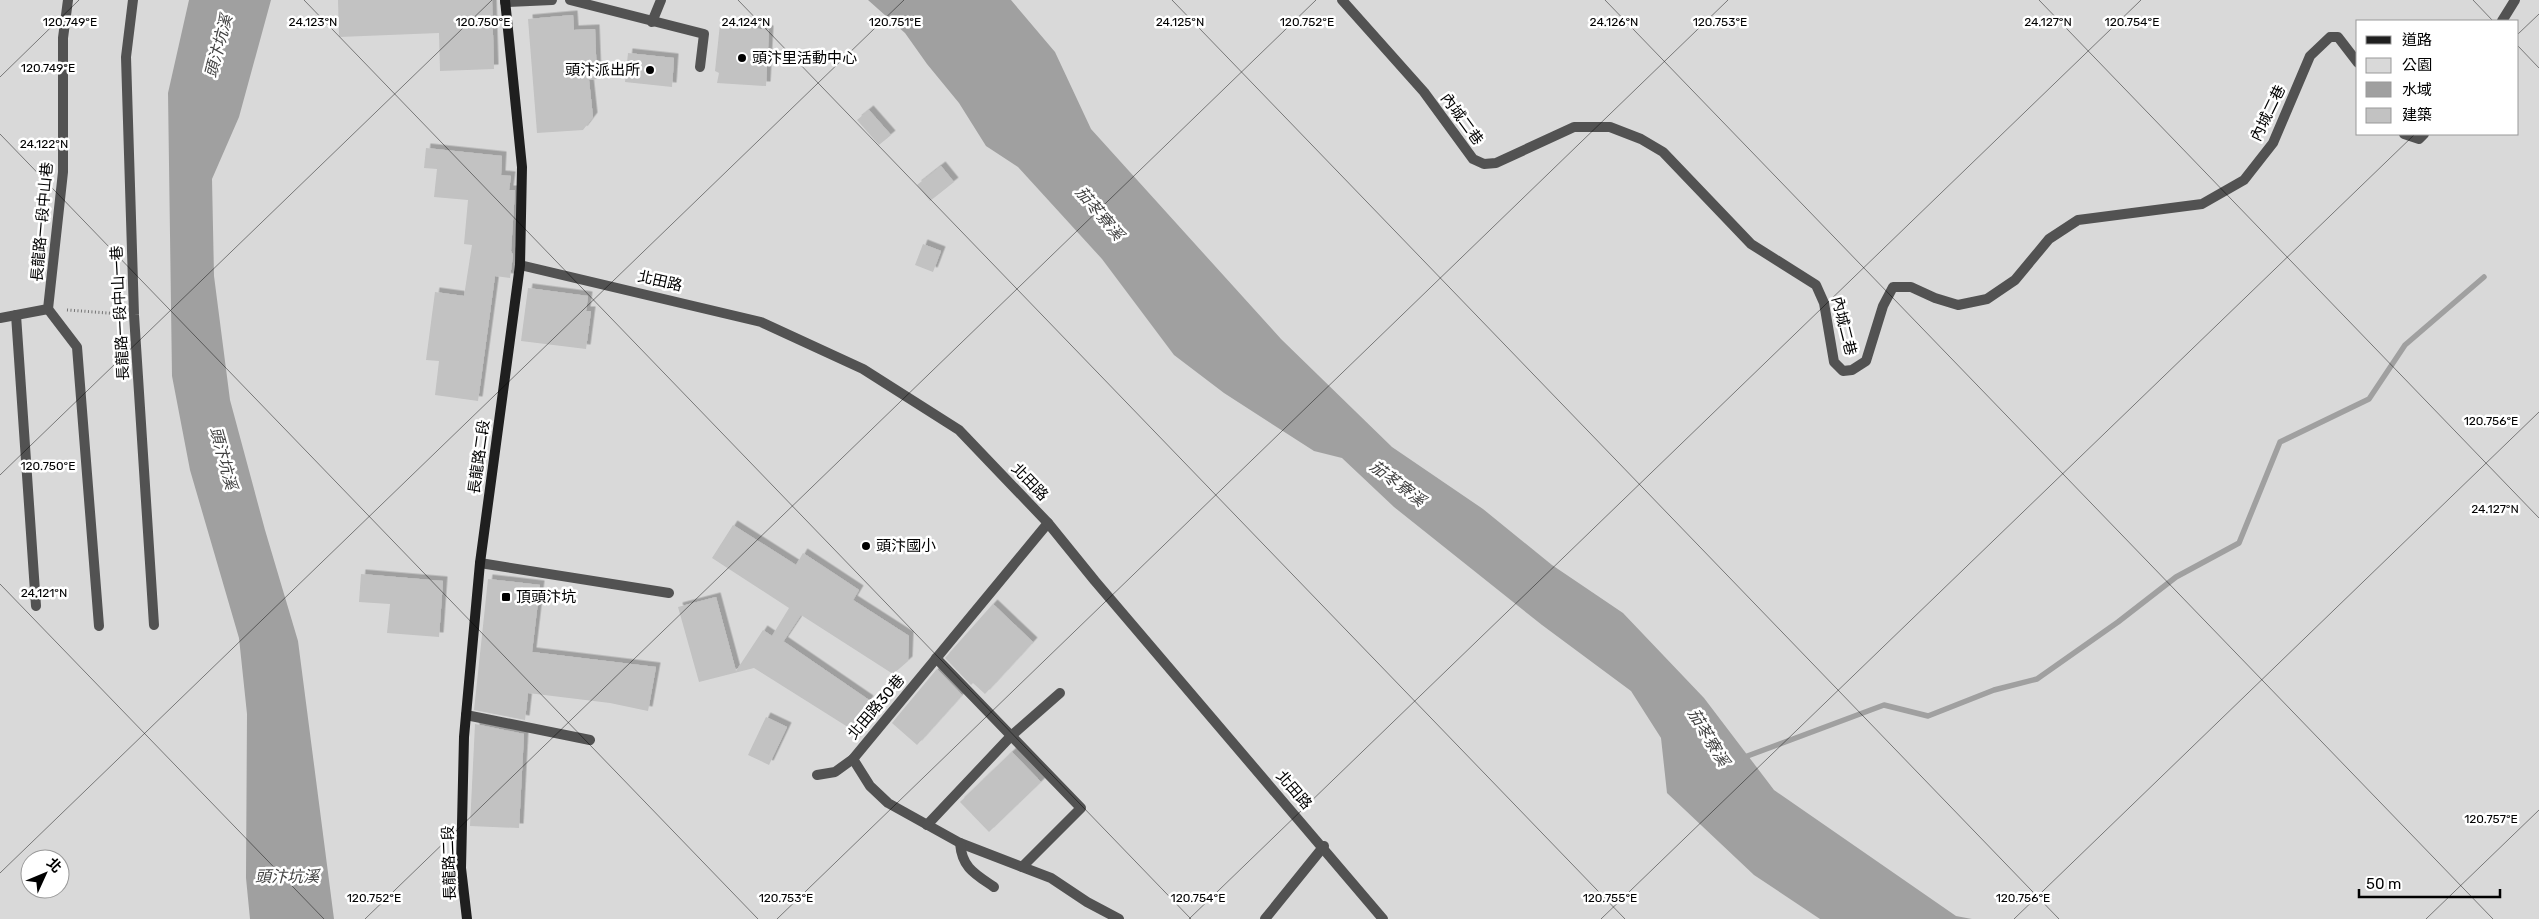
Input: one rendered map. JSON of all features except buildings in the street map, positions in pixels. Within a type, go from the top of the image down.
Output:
[{"type":"main road","name":"長龍路二段","points":[[467,919],[461,868],[466,716],[480,563],[520,264],[522,167],[505,1]]},
{"type":"street","name":"長龍路一段中山巷","points":[[48,309],[63,172],[63,38],[68,0]]},
{"type":"street","name":"長龍路一段中山一巷","points":[[133,0],[126,57],[134,316],[154,625]]},
{"type":"street","points":[[505,1],[552,0]]},
{"type":"street","points":[[570,0],[704,34],[700,67]]},
{"type":"street","points":[[652,22],[661,0]]},
{"type":"street","name":"內城二巷","points":[[1342,0],[1424,92],[1474,160],[1484,164],[1496,163],[1574,127],[1610,127],[1641,139],[1663,152],[1751,244],[1816,285],[1824,303],[1834,362],[1843,371],[1852,370],[1866,361],[1882,306],[1892,288],[1911,287],[1935,298],[1958,305],[1987,299],[2015,280],[2049,239],[2078,220],[2202,204],[2244,180],[2273,143],[2310,56],[2330,38],[2338,37],[2356,61]]},
{"type":"street","points":[[2503,20],[2515,0]]},
{"type":"street","points":[[2406,135],[2418,140],[2423,135]]},
{"type":"street","name":"北田路","points":[[520,264],[761,322],[863,369],[959,430],[1048,523],[1095,581],[1324,846],[1384,919]]},
{"type":"street","points":[[0,318],[48,309],[77,347],[100,626]]},
{"type":"street","points":[[16,315],[36,606]]},
{"type":"street","name":"北田路30巷","points":[[1048,523],[853,759],[870,786],[888,803],[960,843],[1051,878],[1087,902],[1119,919]]},
{"type":"street","points":[[480,563],[669,593]]},
{"type":"street","points":[[936,658],[1081,808],[1022,867]]},
{"type":"street","points":[[927,825],[1012,736],[1060,693]]},
{"type":"street","points":[[466,716],[590,740]]},
{"type":"street","points":[[817,775],[835,772],[853,759]]},
{"type":"street","points":[[960,843],[961,858],[973,873],[994,887]]},
{"type":"street","points":[[1265,919],[1324,846]]},
{"type":"path","points":[[48,309],[134,316]]},
{"type":"green space","points":[[0,0],[2539,0],[2539,919],[0,919]]},
{"type":"water","name":"頭汴坑溪","points":[[189,0],[271,0],[239,117],[212,179],[214,276],[230,400],[265,530],[298,641],[334,919],[250,919],[246,878],[247,714],[239,638],[190,470],[172,376],[168,93]]},
{"type":"water","name":"茄苳寮溪","points":[[868,0],[1011,0],[1055,52],[1091,129],[1281,339],[1392,447],[1483,509],[1552,565],[1623,613],[1704,698],[1774,790],[1956,916],[1972,919],[1820,919],[1754,875],[1667,793],[1661,738],[1631,691],[1542,625],[1394,507],[1342,458],[1314,451],[1224,393],[1174,355],[1102,259],[1018,167],[986,146],[959,103],[927,64],[905,33]]},
{"type":"waterway","points":[[1742,758],[1884,705],[1928,716],[1994,690],[2037,679],[2118,622],[2176,577],[2239,543],[2280,442],[2369,399],[2405,345],[2484,277]]},
{"type":"place","name":"頭汴里活動中心","points":[[742,58]]},
{"type":"place","name":"頭汴派出所","points":[[650,70]]},
{"type":"place","name":"頭汴國小","points":[[866,546]]},
{"type":"place","name":"頂頭汴坑","points":[[506,597]]}]
